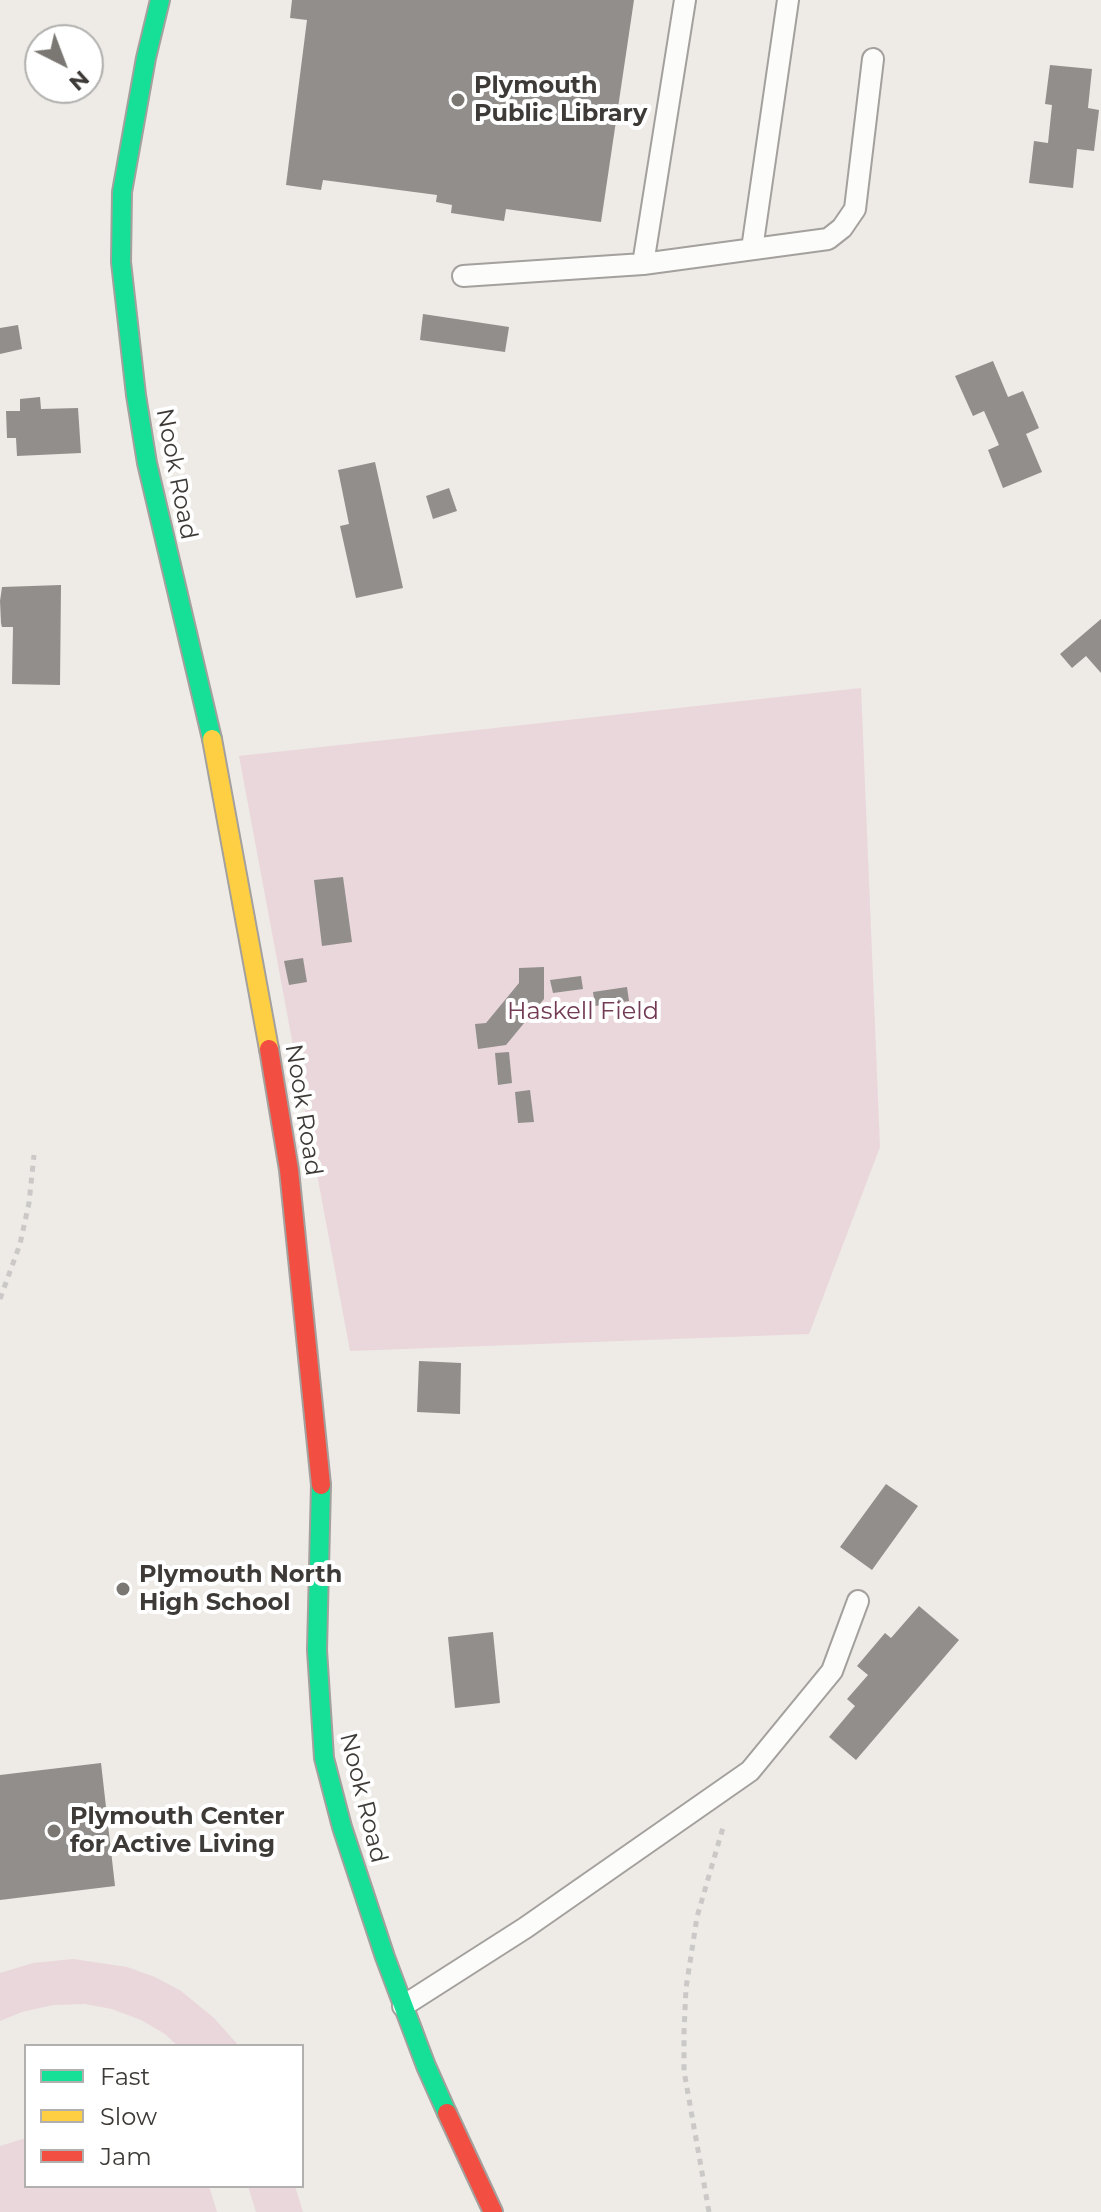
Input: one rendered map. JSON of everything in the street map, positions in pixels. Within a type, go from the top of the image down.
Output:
[{"type":"street","name":"Nook Road","points":[[160,0],[146,58],[122,192],[121,262],[135,384],[154,498],[209,721],[261,993],[289,1170],[321,1474],[317,1650],[324,1758],[363,1893],[403,2006],[426,2066],[493,2212]]},
{"type":"lane","points":[[643,264],[685,0]]},
{"type":"lane","points":[[752,249],[788,0]]},
{"type":"lane","points":[[463,276],[643,264],[828,239],[842,228],[855,209],[873,59]]},
{"type":"lane","points":[[403,2006],[525,1928],[750,1771],[832,1671],[858,1601]]},
{"type":"path","points":[[0,1299],[16,1257],[26,1217],[34,1155]]},
{"type":"path","points":[[709,2212],[684,2071],[686,1988],[697,1917],[736,1780]]},
{"type":"green space","name":"Haskell Field","points":[[861,688],[880,1147],[809,1334],[350,1351],[239,756]]},
{"type":"green space","points":[[73,1959],[127,1967],[155,1977],[181,1991],[214,2018],[237,2044],[176,2044],[141,2020],[112,2009],[85,2004],[53,2005],[0,2021],[0,1973],[33,1963]]},
{"type":"green space","points":[[24,2139],[24,2188],[210,2188],[217,2212],[0,2212],[0,2146]]},
{"type":"green space","points":[[249,2188],[296,2188],[303,2212],[256,2212]]},
{"type":"building","name":"Plymouth Public Library","points":[[292,0],[634,0],[601,222],[506,209],[504,221],[451,213],[452,205],[436,202],[437,195],[323,180],[321,190],[286,185],[307,20],[290,18]]},
{"type":"building","points":[[1050,65],[1092,69],[1088,108],[1099,110],[1094,151],[1077,149],[1073,188],[1029,183],[1034,141],[1048,143],[1052,105],[1045,104]]},
{"type":"building","points":[[423,314],[509,327],[505,352],[420,340]]},
{"type":"building","points":[[18,325],[22,349],[0,354],[0,328]]},
{"type":"building","points":[[993,361],[1008,397],[1023,391],[1039,428],[1026,434],[1042,472],[1003,488],[988,450],[999,445],[984,411],[973,416],[955,376]]},
{"type":"building","points":[[40,397],[41,409],[78,408],[81,453],[17,456],[16,438],[7,438],[6,411],[20,411],[20,399]]},
{"type":"building","points":[[375,462],[403,588],[356,598],[340,526],[349,524],[338,470]]},
{"type":"building","points":[[449,488],[457,511],[433,519],[426,496]]},
{"type":"building","points":[[61,585],[60,685],[12,684],[13,627],[2,627],[2,587]]},
{"type":"building","points":[[1101,619],[1101,673],[1086,656],[1072,668],[1060,654]]},
{"type":"building","points":[[343,877],[352,942],[322,946],[314,880]]},
{"type":"building","points":[[303,958],[307,982],[289,985],[284,961]]},
{"type":"building","points":[[544,967],[544,999],[506,1045],[478,1049],[475,1024],[486,1023],[519,983],[519,968]]},
{"type":"building","points":[[581,976],[583,989],[553,993],[550,980]]},
{"type":"building","points":[[627,987],[629,1001],[595,1006],[593,992]]},
{"type":"building","points":[[509,1052],[512,1083],[498,1085],[495,1053]]},
{"type":"building","points":[[530,1090],[534,1122],[518,1123],[515,1092]]},
{"type":"building","points":[[419,1361],[461,1363],[460,1414],[417,1412]]},
{"type":"building","points":[[886,1484],[918,1506],[872,1570],[840,1547]]},
{"type":"building","points":[[919,1606],[959,1640],[856,1760],[829,1737],[855,1706],[847,1699],[868,1675],[857,1666],[885,1633],[891,1638]]},
{"type":"building","points":[[493,1632],[500,1703],[455,1708],[448,1637]]},
{"type":"building","name":"Plymouth Center for Active Living","points":[[101,1763],[115,1886],[0,1900],[0,1775]]},
{"type":"traffic: fast","points":[[160,0],[146,58],[122,192],[121,262],[147,463],[212,739]]},
{"type":"traffic: fast","points":[[321,1485],[317,1650],[324,1758],[342,1827],[385,1957],[447,2113]]},
{"type":"traffic: slow","points":[[212,739],[269,1049]]},
{"type":"traffic: jam","points":[[269,1049],[289,1170],[321,1485]]},
{"type":"traffic: jam","points":[[447,2113],[493,2212]]},
{"type":"place","name":"Plymouth Public Library","points":[[458,100]]},
{"type":"place","name":"Plymouth North High School","points":[[123,1589]]},
{"type":"place","name":"Plymouth Center for Active Living","points":[[54,1831]]}]
